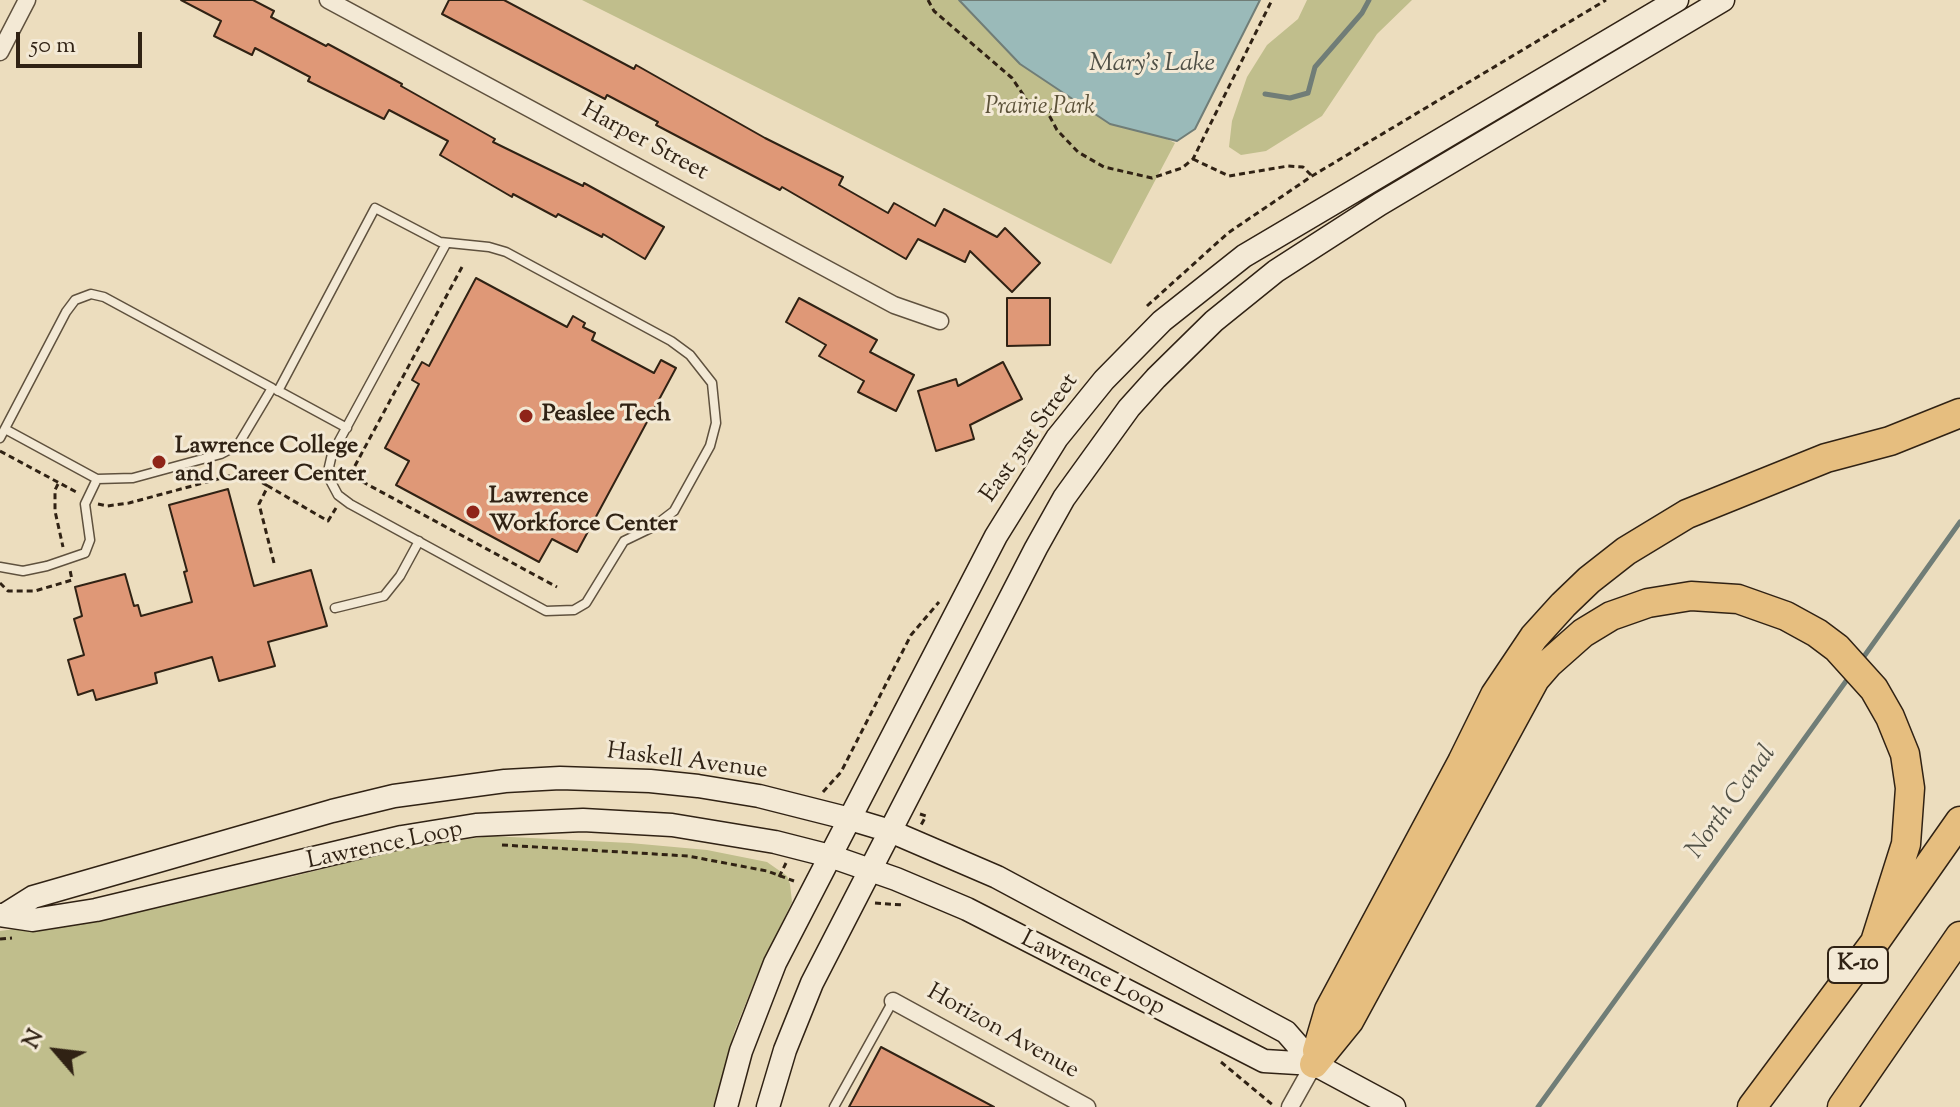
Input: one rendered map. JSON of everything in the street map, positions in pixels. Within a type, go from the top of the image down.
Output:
[{"type":"highway","points":[[1314,1064],[1329,1010],[1495,695],[1534,637],[1563,605],[1626,551],[1687,514],[1826,458],[1890,441],[1958,414]]},
{"type":"highway","points":[[1314,1064],[1349,1021],[1535,679],[1567,645],[1611,616],[1648,603],[1691,596],[1738,599],[1786,616],[1817,633],[1856,666],[1874,689],[1905,754],[1910,788],[1910,809],[1901,866],[1875,942]]},
{"type":"highway","name":"K-10","points":[[1752,1107],[1875,942],[1960,821]]},
{"type":"highway","name":"K-10","points":[[1842,1107],[1960,936]]},
{"type":"highway","points":[[1899,1023],[1960,970]]},
{"type":"main road","name":"East 31st Street","points":[[726,1107],[755,1008],[775,963],[1016,500],[1057,438],[1134,348],[1190,297],[1244,256],[1677,0]]},
{"type":"main road","points":[[768,1107],[796,1018],[890,831],[1064,498],[1129,408],[1187,346],[1247,294],[1312,248],[1380,204],[1723,0]]},
{"type":"main road","name":"Haskell Avenue","points":[[3,914],[33,897],[394,796],[505,781],[605,779],[698,786],[759,796],[890,831],[997,877],[1286,1032],[1314,1064],[1394,1107]]},
{"type":"main road","name":"Haskell Avenue","points":[[3,914],[33,920],[96,910],[402,837],[508,822],[583,820],[672,825],[720,831],[830,856],[870,870],[967,909],[1264,1061],[1314,1064]]},
{"type":"street","points":[[0,52],[27,0]]},
{"type":"street","name":"Harper Street","points":[[328,0],[894,305],[940,321]]},
{"type":"street","name":"Horizon Avenue","points":[[893,1001],[1056,1099],[1087,1107]]},
{"type":"street","points":[[1290,1107],[1314,1064]]},
{"type":"lane","points":[[347,428],[275,389],[104,297],[91,294],[75,300],[66,312],[2,434],[97,479],[133,478],[221,454],[238,445],[275,389],[375,208],[446,244],[489,247],[506,252],[671,341],[690,355],[712,383],[716,423],[710,446],[674,511],[653,527],[624,541],[586,603],[574,610],[546,611],[350,504],[338,495],[330,480],[329,467],[347,428],[446,244]]},
{"type":"lane","points":[[0,567],[23,571],[85,553],[90,540],[85,504],[97,479]]},
{"type":"lane","points":[[335,608],[384,596],[400,576],[419,541]]},
{"type":"lane","points":[[834,1107],[893,1001]]},
{"type":"path","points":[[928,0],[934,11],[1012,78],[1028,102],[1049,115],[1057,130],[1078,152],[1104,167],[1152,178],[1182,168],[1193,159],[1272,0]]},
{"type":"path","points":[[1049,115],[1064,93]]},
{"type":"path","points":[[1193,159],[1229,176],[1288,166],[1303,167],[1312,176]]},
{"type":"path","points":[[462,267],[350,475],[557,587]]},
{"type":"path","points":[[274,563],[259,504],[268,486],[328,521],[336,508],[362,500],[370,486]]},
{"type":"path","name":"Lawrence Loop","points":[[496,844],[688,856],[756,868],[779,877]]},
{"type":"path","points":[[884,905],[907,905]]},
{"type":"path","points":[[0,939],[13,938]]},
{"type":"path","points":[[1219,1061],[1271,1104]]},
{"type":"green space","name":"Prairie Park","points":[[582,0],[1214,0],[1147,129],[1175,143],[1111,264]]},
{"type":"green space","points":[[1307,0],[1412,0],[1377,34],[1322,116],[1266,151],[1241,155],[1229,147],[1232,121],[1247,77],[1267,45],[1298,19]]},
{"type":"green space","points":[[491,836],[707,850],[767,862],[787,876],[792,902],[735,1030],[714,1107],[0,1107],[0,931],[58,923],[198,893],[287,878],[409,847]]},
{"type":"water","name":"Mary's Lake","points":[[959,0],[1260,0],[1195,129],[1177,141],[1110,124],[1020,64]]},
{"type":"building","points":[[181,0],[253,0],[274,11],[271,17],[402,84],[495,139],[493,142],[583,186],[584,183],[664,227],[645,259],[603,234],[602,237],[558,214],[556,217],[513,194],[512,197],[440,155],[448,141],[389,110],[384,119],[308,81],[310,77],[255,48],[252,55],[214,36],[221,21]]},
{"type":"building","points":[[449,0],[504,0],[634,69],[636,65],[765,138],[843,177],[839,185],[888,213],[894,203],[935,226],[944,209],[997,237],[1005,228],[1040,263],[1012,292],[970,251],[965,262],[918,239],[906,259],[782,187],[780,190],[656,125],[658,122],[607,95],[605,99],[442,14]]},
{"type":"building","name":"Peaslee Tech","points":[[476,278],[567,327],[573,316],[585,323],[583,327],[595,333],[592,340],[654,373],[661,360],[676,368],[577,552],[552,539],[539,562],[396,485],[409,461],[385,448],[419,384],[412,380],[422,362],[429,366]]},
{"type":"building","points":[[799,298],[877,340],[870,352],[914,375],[896,411],[858,392],[864,381],[819,356],[826,345],[786,322]]},
{"type":"building","points":[[1007,298],[1050,298],[1050,345],[1007,346]]},
{"type":"building","points":[[1003,362],[1022,399],[970,425],[974,439],[936,451],[918,391],[956,379],[958,386]]},
{"type":"building","points":[[228,489],[254,586],[311,570],[327,626],[268,642],[275,666],[219,681],[212,657],[155,673],[157,683],[96,700],[93,690],[78,695],[68,660],[84,655],[74,619],[82,616],[75,587],[125,574],[134,606],[138,605],[141,616],[192,602],[169,505]]},
{"type":"building","points":[[881,1047],[994,1107],[849,1107]]},
{"type":"waterway","points":[[1265,94],[1290,98],[1308,93],[1315,67],[1362,13],[1369,0]]},
{"type":"waterway","name":"North Canal","points":[[1860,662],[1960,522]]},
{"type":"waterway","name":"North Canal","points":[[1538,1107],[1849,677]]},
{"type":"place","name":"Peaslee Tech","points":[[526,416]]},
{"type":"place","name":"Lawrence College and Career Center","points":[[159,462]]},
{"type":"place","name":"Lawrence Workforce Center","points":[[473,512]]}]
